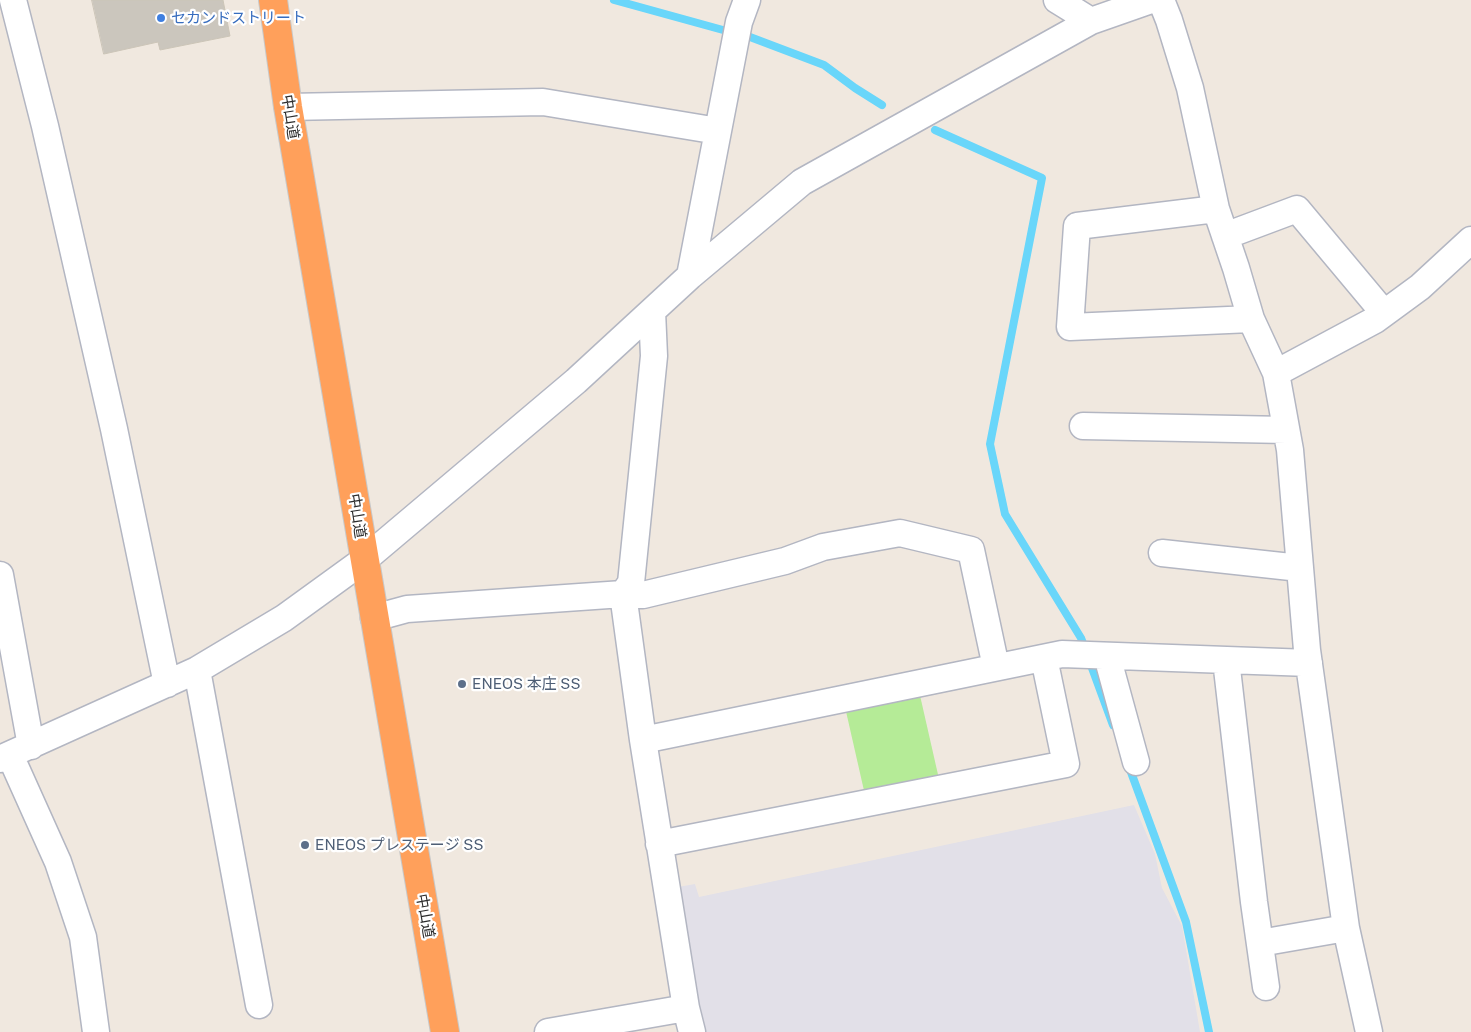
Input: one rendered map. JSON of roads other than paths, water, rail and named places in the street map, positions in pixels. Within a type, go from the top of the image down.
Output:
[{"type":"highway","name":"中山道","points":[[273,0],[288,106],[445,1032]]},
{"type":"street","points":[[13,0],[45,126],[105,391],[167,684]]},
{"type":"street","points":[[690,276],[739,22],[747,0]]},
{"type":"street","points":[[1056,0],[1091,21]]},
{"type":"street","points":[[13,753],[197,670],[284,618],[364,560],[569,388],[690,276],[802,182],[1091,21],[1151,0]]},
{"type":"street","points":[[1161,0],[1190,88],[1216,209],[1251,319],[1276,373],[1290,450],[1309,663],[1346,928],[1369,1032]]},
{"type":"street","points":[[288,106],[543,102],[718,131]]},
{"type":"street","points":[[1225,236],[1297,208],[1384,314]]},
{"type":"street","points":[[1216,209],[1077,226],[1070,327],[1251,319]]},
{"type":"street","points":[[1276,373],[1384,314],[1420,287],[1471,240]]},
{"type":"street","points":[[548,1032],[689,1020],[642,740],[623,594],[631,583],[654,356],[652,311]]},
{"type":"street","points":[[1083,426],[1286,430]]},
{"type":"street","points":[[374,618],[407,609],[623,594],[643,595],[785,561],[823,546],[900,533],[971,550],[996,667]]},
{"type":"street","points":[[1162,553],[1300,568]]},
{"type":"street","points":[[0,576],[13,753],[58,862],[83,937],[96,1032]]},
{"type":"street","points":[[642,740],[1062,654],[1309,663]]},
{"type":"street","points":[[1092,655],[1136,762]]},
{"type":"street","points":[[659,844],[1066,764],[1044,658]]},
{"type":"street","points":[[1226,660],[1266,987]]},
{"type":"street","points":[[197,670],[259,1006]]},
{"type":"street","points":[[1260,943],[1346,928]]},
{"type":"waterway","points":[[614,0],[723,30]]},
{"type":"waterway","points":[[750,37],[824,65],[882,105]]},
{"type":"waterway","points":[[935,130],[1042,178],[990,444],[1005,514],[1081,638],[1113,725]]},
{"type":"waterway","points":[[1128,764],[1186,922],[1209,1032]]},
{"type":"place","name":"セカンドストリート","points":[[161,18]]},
{"type":"place","name":"ENEOS 本庄 SS","points":[[462,684]]},
{"type":"place","name":"ENEOS プレステージ SS","points":[[305,845]]}]
